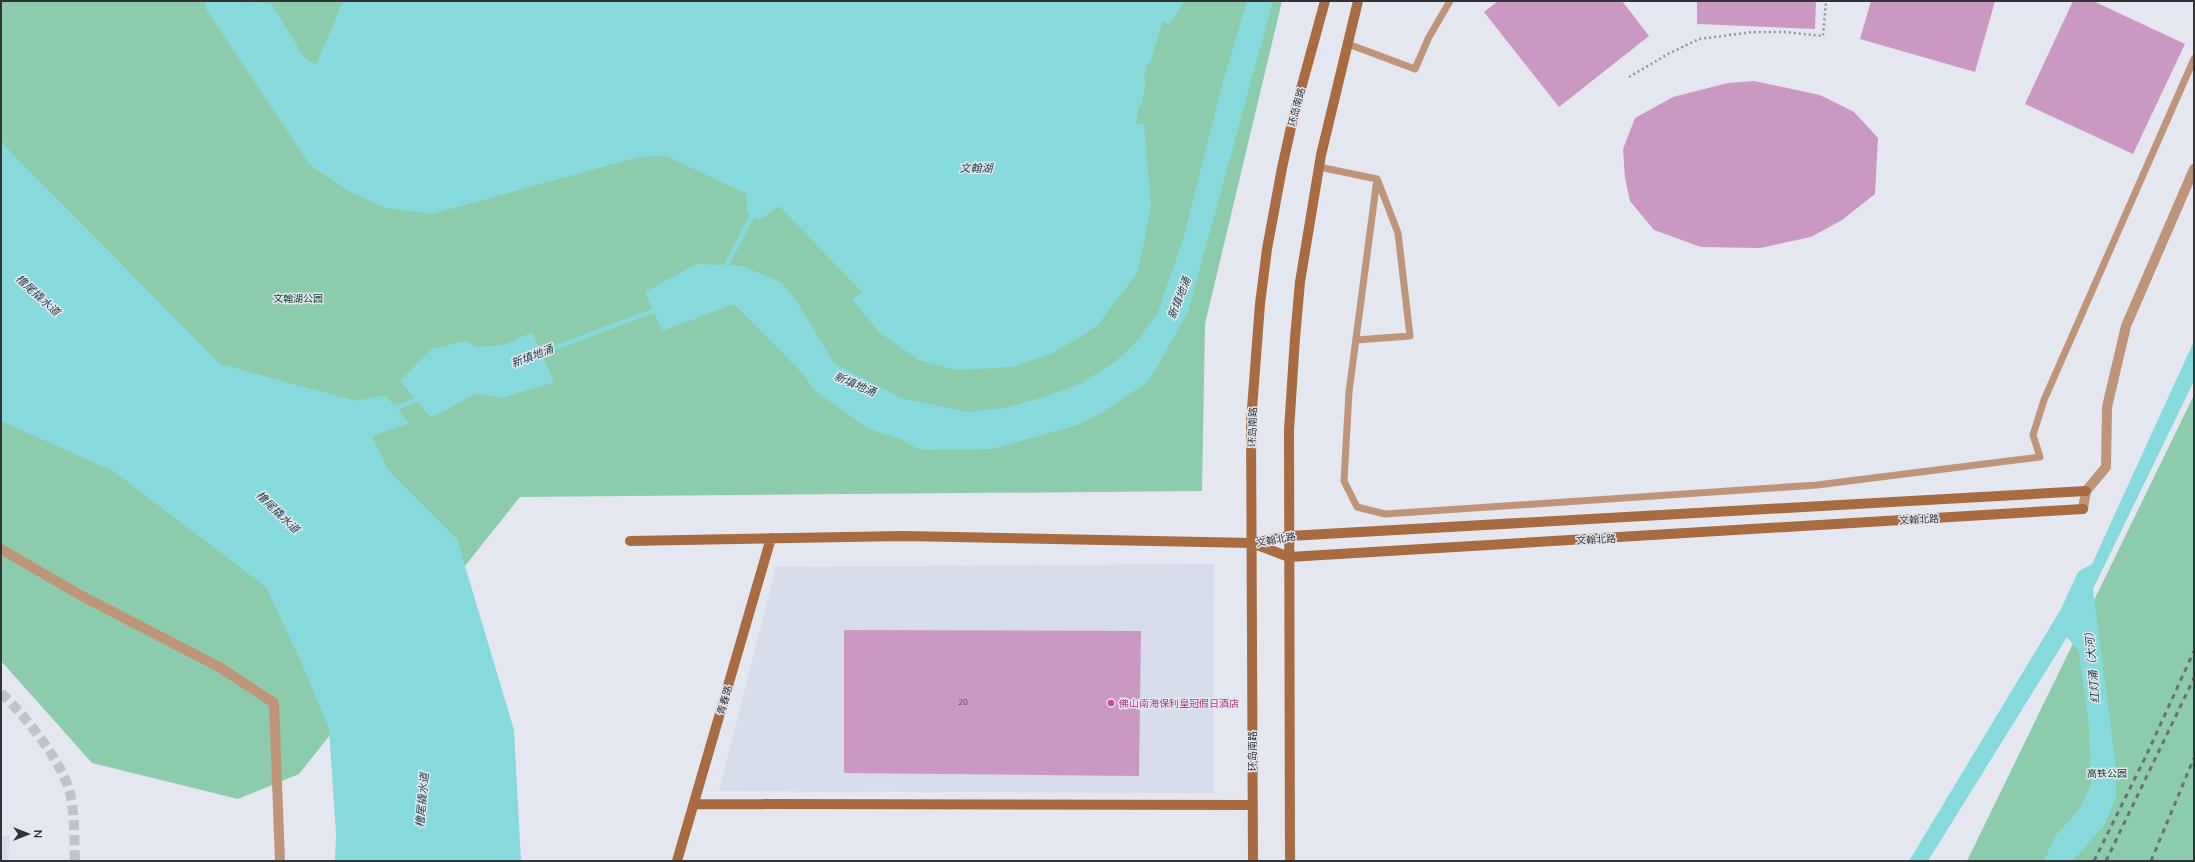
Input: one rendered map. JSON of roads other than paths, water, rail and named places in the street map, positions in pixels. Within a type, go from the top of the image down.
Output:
[{"type":"street","name":"环岛南路","points":[[1253,861],[1251,422],[1267,249],[1293,118],[1325,1]]},
{"type":"street","points":[[1290,861],[1289,430],[1295,338],[1300,282],[1319,166],[1358,1]]},
{"type":"street","points":[[2086,491],[2106,467],[2107,406],[2126,326],[2194,169]]},
{"type":"street","name":"文翰北路","points":[[2086,491],[2083,509],[1289,557],[1252,543],[1289,536],[2086,491]]},
{"type":"street","points":[[630,541],[903,536],[1252,543]]},
{"type":"street","name":"青春路","points":[[677,861],[771,538]]},
{"type":"street","points":[[1,549],[82,596],[220,668],[274,702],[280,861]]},
{"type":"street","points":[[694,804],[1253,805]]},
{"type":"lane","points":[[1348,44],[1415,69],[1429,36],[1450,1]]},
{"type":"lane","points":[[1377,179],[1349,392],[1344,481],[1357,507],[1385,514],[1816,485],[2040,457],[2033,435],[2044,400],[2194,59]]},
{"type":"lane","points":[[1319,166],[1377,179]]},
{"type":"lane","points":[[1356,340],[1410,336],[1398,233],[1377,179]]},
{"type":"water","name":"文翰湖","points":[[205,1],[271,3],[304,57],[316,65],[343,1],[1184,1],[1170,24],[1163,21],[1150,63],[1147,64],[1144,77],[1146,79],[1142,106],[1139,105],[1136,123],[1144,124],[1151,207],[1138,272],[1097,326],[1052,354],[1011,367],[956,370],[919,360],[880,333],[852,300],[862,292],[779,206],[759,220],[747,213],[747,194],[666,156],[639,157],[432,214],[386,208],[350,192],[310,165],[206,9]]},
{"type":"water","points":[[1247,1],[1273,1],[1188,312],[1149,381],[1101,413],[1078,425],[992,449],[920,450],[903,440],[869,429],[815,391],[803,374],[734,304],[662,331],[645,292],[696,264],[742,266],[781,282],[796,300],[834,363],[901,398],[967,412],[1005,408],[1044,397],[1080,384],[1116,361],[1138,340],[1158,312],[1184,236],[1224,78]]},
{"type":"water","name":"橹尾撬水道","points":[[1,142],[220,364],[356,401],[385,395],[410,423],[372,436],[388,470],[457,539],[514,730],[521,861],[335,861],[336,834],[329,729],[302,664],[266,587],[113,471],[1,421]]},
{"type":"water","points":[[532,332],[554,382],[502,398],[475,394],[431,418],[400,381],[431,349],[465,341],[477,347],[505,345]]},
{"type":"water","name":"红灯涌（大河）","points":[[2194,341],[2194,381],[2093,589],[2116,768],[2116,798],[2105,824],[2073,861],[2044,861],[2055,836],[2080,808],[2091,784],[2089,726],[2079,652],[2067,637],[1928,861],[1909,861],[2061,609],[2078,572],[2092,564]]},
{"type":"waterway","points":[[724,270],[752,216]]},
{"type":"waterway","name":"新填地涌","points":[[536,355],[658,309]]},
{"type":"waterway","name":"新填地涌","points":[[390,410],[422,398]]},
{"type":"tunnel","points":[[1,693],[42,740],[60,768],[66,781],[73,810],[75,861]]},
{"type":"railway","points":[[2094,861],[2146,756],[2194,651]]},
{"type":"railway","points":[[2106,861],[2194,678]]},
{"type":"railway","points":[[2151,861],[2194,758]]},
{"type":"place","name":"佛山南海保利皇冠假日酒店","points":[[1111,703]]},
{"type":"park label","name":"文翰湖公园","points":[[298,298]]},
{"type":"park label","name":"高铁公园","points":[[2107,773]]}]
